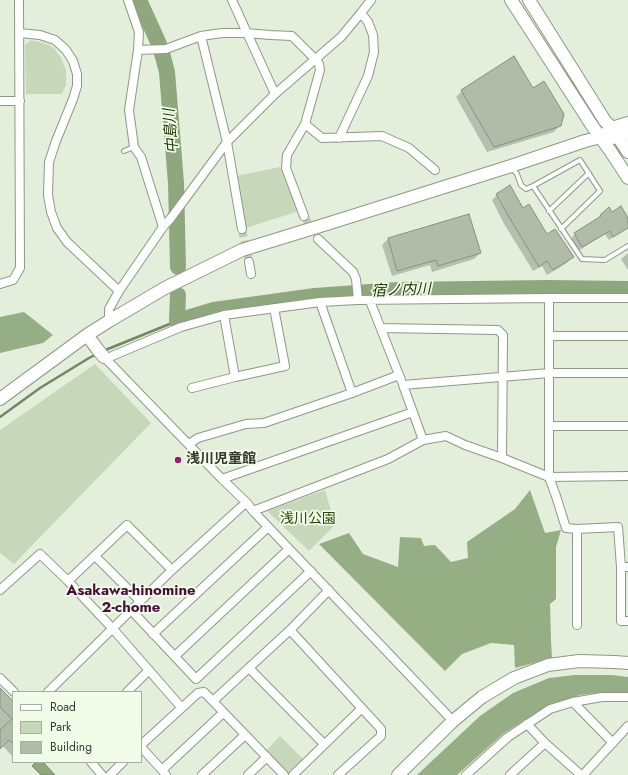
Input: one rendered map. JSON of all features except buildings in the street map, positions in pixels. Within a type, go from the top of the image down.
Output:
[{"type":"street","points":[[0,284],[12,280],[20,268],[19,0]]},
{"type":"street","points":[[128,0],[139,32],[138,50],[129,110],[134,147],[141,157],[163,227]]},
{"type":"street","points":[[232,0],[275,94]]},
{"type":"street","points":[[109,321],[109,309],[119,291],[163,227],[227,142],[275,94],[341,37],[371,0]]},
{"type":"street","points":[[511,0],[591,124],[628,178]]},
{"type":"street","points":[[529,0],[605,121],[619,133],[628,152]]},
{"type":"street","points":[[339,138],[368,76],[374,52],[373,35],[368,22],[361,14]]},
{"type":"street","points":[[20,33],[40,34],[55,40],[66,50],[73,61],[77,74],[77,86],[49,162],[48,195],[51,212],[57,228],[67,242],[119,291]]},
{"type":"street","points":[[138,50],[166,49],[201,36],[222,33],[292,36],[316,60],[319,64],[320,70],[305,124],[287,155],[286,168],[304,216]]},
{"type":"street","points":[[201,36],[227,142],[242,229]]},
{"type":"street","points":[[0,101],[20,101]]},
{"type":"street","points":[[0,399],[87,335],[109,321],[166,288],[242,250],[585,141],[619,133],[628,123]]},
{"type":"street","points":[[305,124],[322,138],[382,136],[409,148],[435,170]]},
{"type":"street","points":[[318,239],[353,272],[356,278],[358,298]]},
{"type":"street","points":[[249,262],[251,274]]},
{"type":"street","points":[[103,355],[112,356],[181,327],[224,315],[320,302],[358,298],[370,301],[628,298]]},
{"type":"street","points":[[549,298],[549,477],[566,528],[577,529],[618,527],[624,567],[625,621],[612,622]]},
{"type":"street","points":[[370,301],[423,440]]},
{"type":"street","points":[[320,302],[352,393]]},
{"type":"street","points":[[192,388],[235,376],[285,366],[274,308]]},
{"type":"street","points":[[224,315],[235,376]]},
{"type":"street","points":[[381,328],[498,330],[503,335],[502,458]]},
{"type":"street","points":[[87,335],[103,355],[247,503],[453,722]]},
{"type":"street","points":[[549,336],[628,336]]},
{"type":"street","points":[[402,385],[549,373],[628,373]]},
{"type":"street","points":[[189,444],[198,438],[246,424],[264,423],[352,393],[399,375]]},
{"type":"street","points":[[222,479],[413,412]]},
{"type":"street","points":[[549,426],[628,426]]},
{"type":"street","points":[[253,511],[388,459],[423,440],[446,436],[465,445],[549,477],[628,476]]},
{"type":"street","points":[[49,691],[172,570],[247,503]]},
{"type":"street","points":[[68,581],[127,525],[172,570]]},
{"type":"street","points":[[153,634],[268,527]]},
{"type":"street","points":[[577,529],[577,625]]},
{"type":"street","points":[[175,656],[290,549]]},
{"type":"street","points":[[0,590],[40,554],[68,581],[113,629],[182,707]]},
{"type":"street","points":[[95,556],[140,601]]},
{"type":"street","points":[[132,610],[196,678],[311,571]]},
{"type":"street","points":[[213,701],[290,630],[329,590]]},
{"type":"street","points":[[290,630],[381,729],[381,736],[338,775]]},
{"type":"street","points":[[398,775],[453,722],[482,697],[514,678],[548,665],[579,661],[628,663]]},
{"type":"street","points":[[249,668],[324,744]]},
{"type":"street","points":[[128,691],[149,670]]},
{"type":"street","points":[[0,678],[13,691]]},
{"type":"street","points":[[142,745],[198,692],[204,692],[284,775]]},
{"type":"street","points":[[466,775],[508,737],[550,709],[573,702],[602,697],[628,697]]},
{"type":"street","points":[[573,702],[613,743]]},
{"type":"street","points":[[293,775],[361,709]]},
{"type":"street","points":[[142,747],[164,773],[223,713]]},
{"type":"street","points":[[527,724],[545,743],[582,775],[628,726]]},
{"type":"street","points":[[202,775],[245,735]]},
{"type":"street","points":[[510,775],[545,743]]},
{"type":"street","points":[[248,775],[267,758]]},
{"type":"street","points":[[92,763],[102,775]]},
{"type":"street","points":[[110,775],[122,763]]},
{"type":"lane","points":[[124,151],[134,147]]},
{"type":"lane","points":[[510,166],[517,174],[521,185],[526,189],[580,160],[600,191],[561,229]]},
{"type":"lane","points":[[549,211],[589,173]]},
{"type":"lane","points":[[533,186],[582,259],[605,260],[628,246]]},
{"type":"green space","points":[[31,40],[47,44],[55,49],[61,58],[66,70],[66,85],[62,94],[26,94],[25,45]]},
{"type":"green space","points":[[280,167],[299,211],[246,228],[236,176]]},
{"type":"green space","points":[[95,364],[151,423],[14,564],[0,553],[0,430]]},
{"type":"green space","name":"浅川公園","points":[[325,490],[335,525],[309,551],[267,511]]},
{"type":"green space","points":[[280,736],[303,759],[287,773],[266,751]]},
{"type":"shaded area","points":[[24,312],[53,335],[43,343],[0,353],[0,317]]},
{"type":"shaded area","points":[[530,490],[545,533],[561,530],[556,547],[556,599],[550,604],[552,658],[515,668],[514,645],[491,643],[462,654],[445,671],[319,544],[349,533],[363,554],[398,567],[400,537],[421,538],[424,546],[435,545],[451,562],[468,558],[467,542],[515,509]]},
{"type":"shaded area","points":[[575,675],[612,675],[628,677],[628,692],[605,692],[580,695],[542,709],[504,733],[457,775],[417,775],[480,716],[513,693],[549,678]]},
{"type":"shaded area","points":[[35,763],[44,763],[55,775],[41,775],[32,766]]},
{"type":"waterway","name":"中島川","points":[[139,0],[159,44],[167,72],[176,183],[178,267]]},
{"type":"waterway","name":"宿ノ内川","points":[[178,295],[177,321],[214,310],[315,296],[398,290],[548,288],[628,289]]},
{"type":"waterway","points":[[103,351],[177,321]]},
{"type":"waterway","points":[[0,417],[40,388],[97,354]]},
{"type":"tunnel","points":[[304,216],[318,239]]},
{"type":"tunnel","points":[[242,229],[249,262]]},
{"type":"place","name":"浅川児童館","points":[[178,460]]},
{"type":"district","name":"Asakawa-hinomine 2-chome","points":[[131,600]]}]
